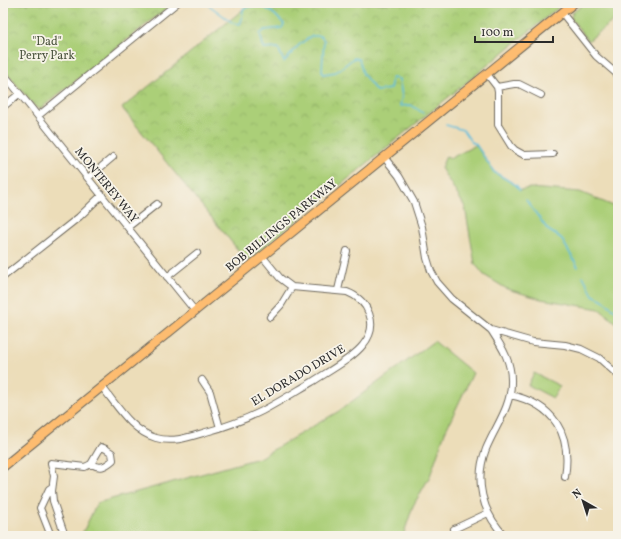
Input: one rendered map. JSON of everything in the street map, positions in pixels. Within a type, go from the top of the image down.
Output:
[{"type":"main road","name":"BOB BILLINGS PARKWAY","points":[[3,467],[574,3]]},
{"type":"street","points":[[38,116],[177,3]]},
{"type":"street","points":[[562,13],[596,56],[618,75]]},
{"type":"street","name":"MONTEREY WAY","points":[[3,73],[195,311]]},
{"type":"street","points":[[487,74],[497,87],[499,102],[497,116],[498,125],[511,146],[524,155],[553,154]]},
{"type":"street","points":[[497,87],[519,84],[541,95]]},
{"type":"street","points":[[3,107],[20,94]]},
{"type":"street","points":[[88,178],[113,157]]},
{"type":"street","points":[[384,157],[399,176],[414,202],[422,227],[429,265],[434,277],[452,299],[491,330],[505,351],[509,362],[511,373],[510,395],[505,410],[486,449],[482,465],[480,487],[488,513],[496,527],[505,536]]},
{"type":"street","points":[[3,277],[79,217],[102,195]]},
{"type":"street","points":[[128,227],[157,204]]},
{"type":"street","points":[[338,290],[347,252]]},
{"type":"street","points":[[167,277],[197,253]]},
{"type":"street","points":[[262,256],[280,278],[292,287],[281,305],[270,317]]},
{"type":"street","name":"EL DORADO DRIVE","points":[[102,387],[134,426],[147,435],[169,440],[182,439],[236,423],[274,404],[334,368],[363,346],[369,336],[370,331],[371,320],[368,309],[362,301],[353,294],[338,290],[292,287]]},
{"type":"street","points":[[491,330],[533,342],[565,345],[581,349],[600,358],[618,375]]},
{"type":"street","points":[[202,380],[210,392],[220,428]]},
{"type":"street","points":[[510,395],[539,406],[549,414],[557,424],[567,449],[565,477]]},
{"type":"street","points":[[65,536],[53,501],[52,487],[54,476],[51,463],[61,463],[80,467],[85,467],[91,464]]},
{"type":"street","points":[[51,536],[40,508],[49,489],[52,487]]},
{"type":"street","points":[[454,529],[488,513]]},
{"type":"green space","name":"\"Dad\" Perry Park","points":[[3,3],[173,3],[40,109],[35,107],[3,68]]},
{"type":"green space","points":[[251,3],[564,3],[247,261],[122,108]]},
{"type":"green space","points":[[585,3],[618,3],[618,17],[588,41],[571,18],[572,13]]},
{"type":"green space","points":[[476,145],[494,172],[516,185],[520,190],[530,188],[580,192],[618,208],[618,324],[599,309],[541,299],[507,289],[484,275],[475,264],[465,207],[441,168],[446,156],[451,158]]},
{"type":"green space","points":[[434,341],[473,373],[445,432],[430,476],[413,506],[403,536],[83,536],[82,534],[97,503],[259,458],[339,411]]},
{"type":"green space","points":[[534,373],[560,386],[553,398],[528,385]]},
{"type":"waterway","points":[[206,3],[233,23],[240,24],[243,9],[255,6],[266,8],[284,24],[282,28],[265,30],[260,34],[264,49],[278,48],[284,62],[299,45],[311,36],[320,36],[324,40],[323,74],[336,72],[354,58],[359,59],[363,74],[376,91],[390,89],[392,78],[399,79],[402,96],[400,106],[411,105],[423,113]]},
{"type":"waterway","points":[[446,125],[463,130],[472,143],[475,143],[494,172],[516,185],[520,190]]},
{"type":"waterway","points":[[526,200],[548,230],[561,238],[578,267]]},
{"type":"waterway","points":[[583,276],[593,295],[603,300],[618,313]]}]
